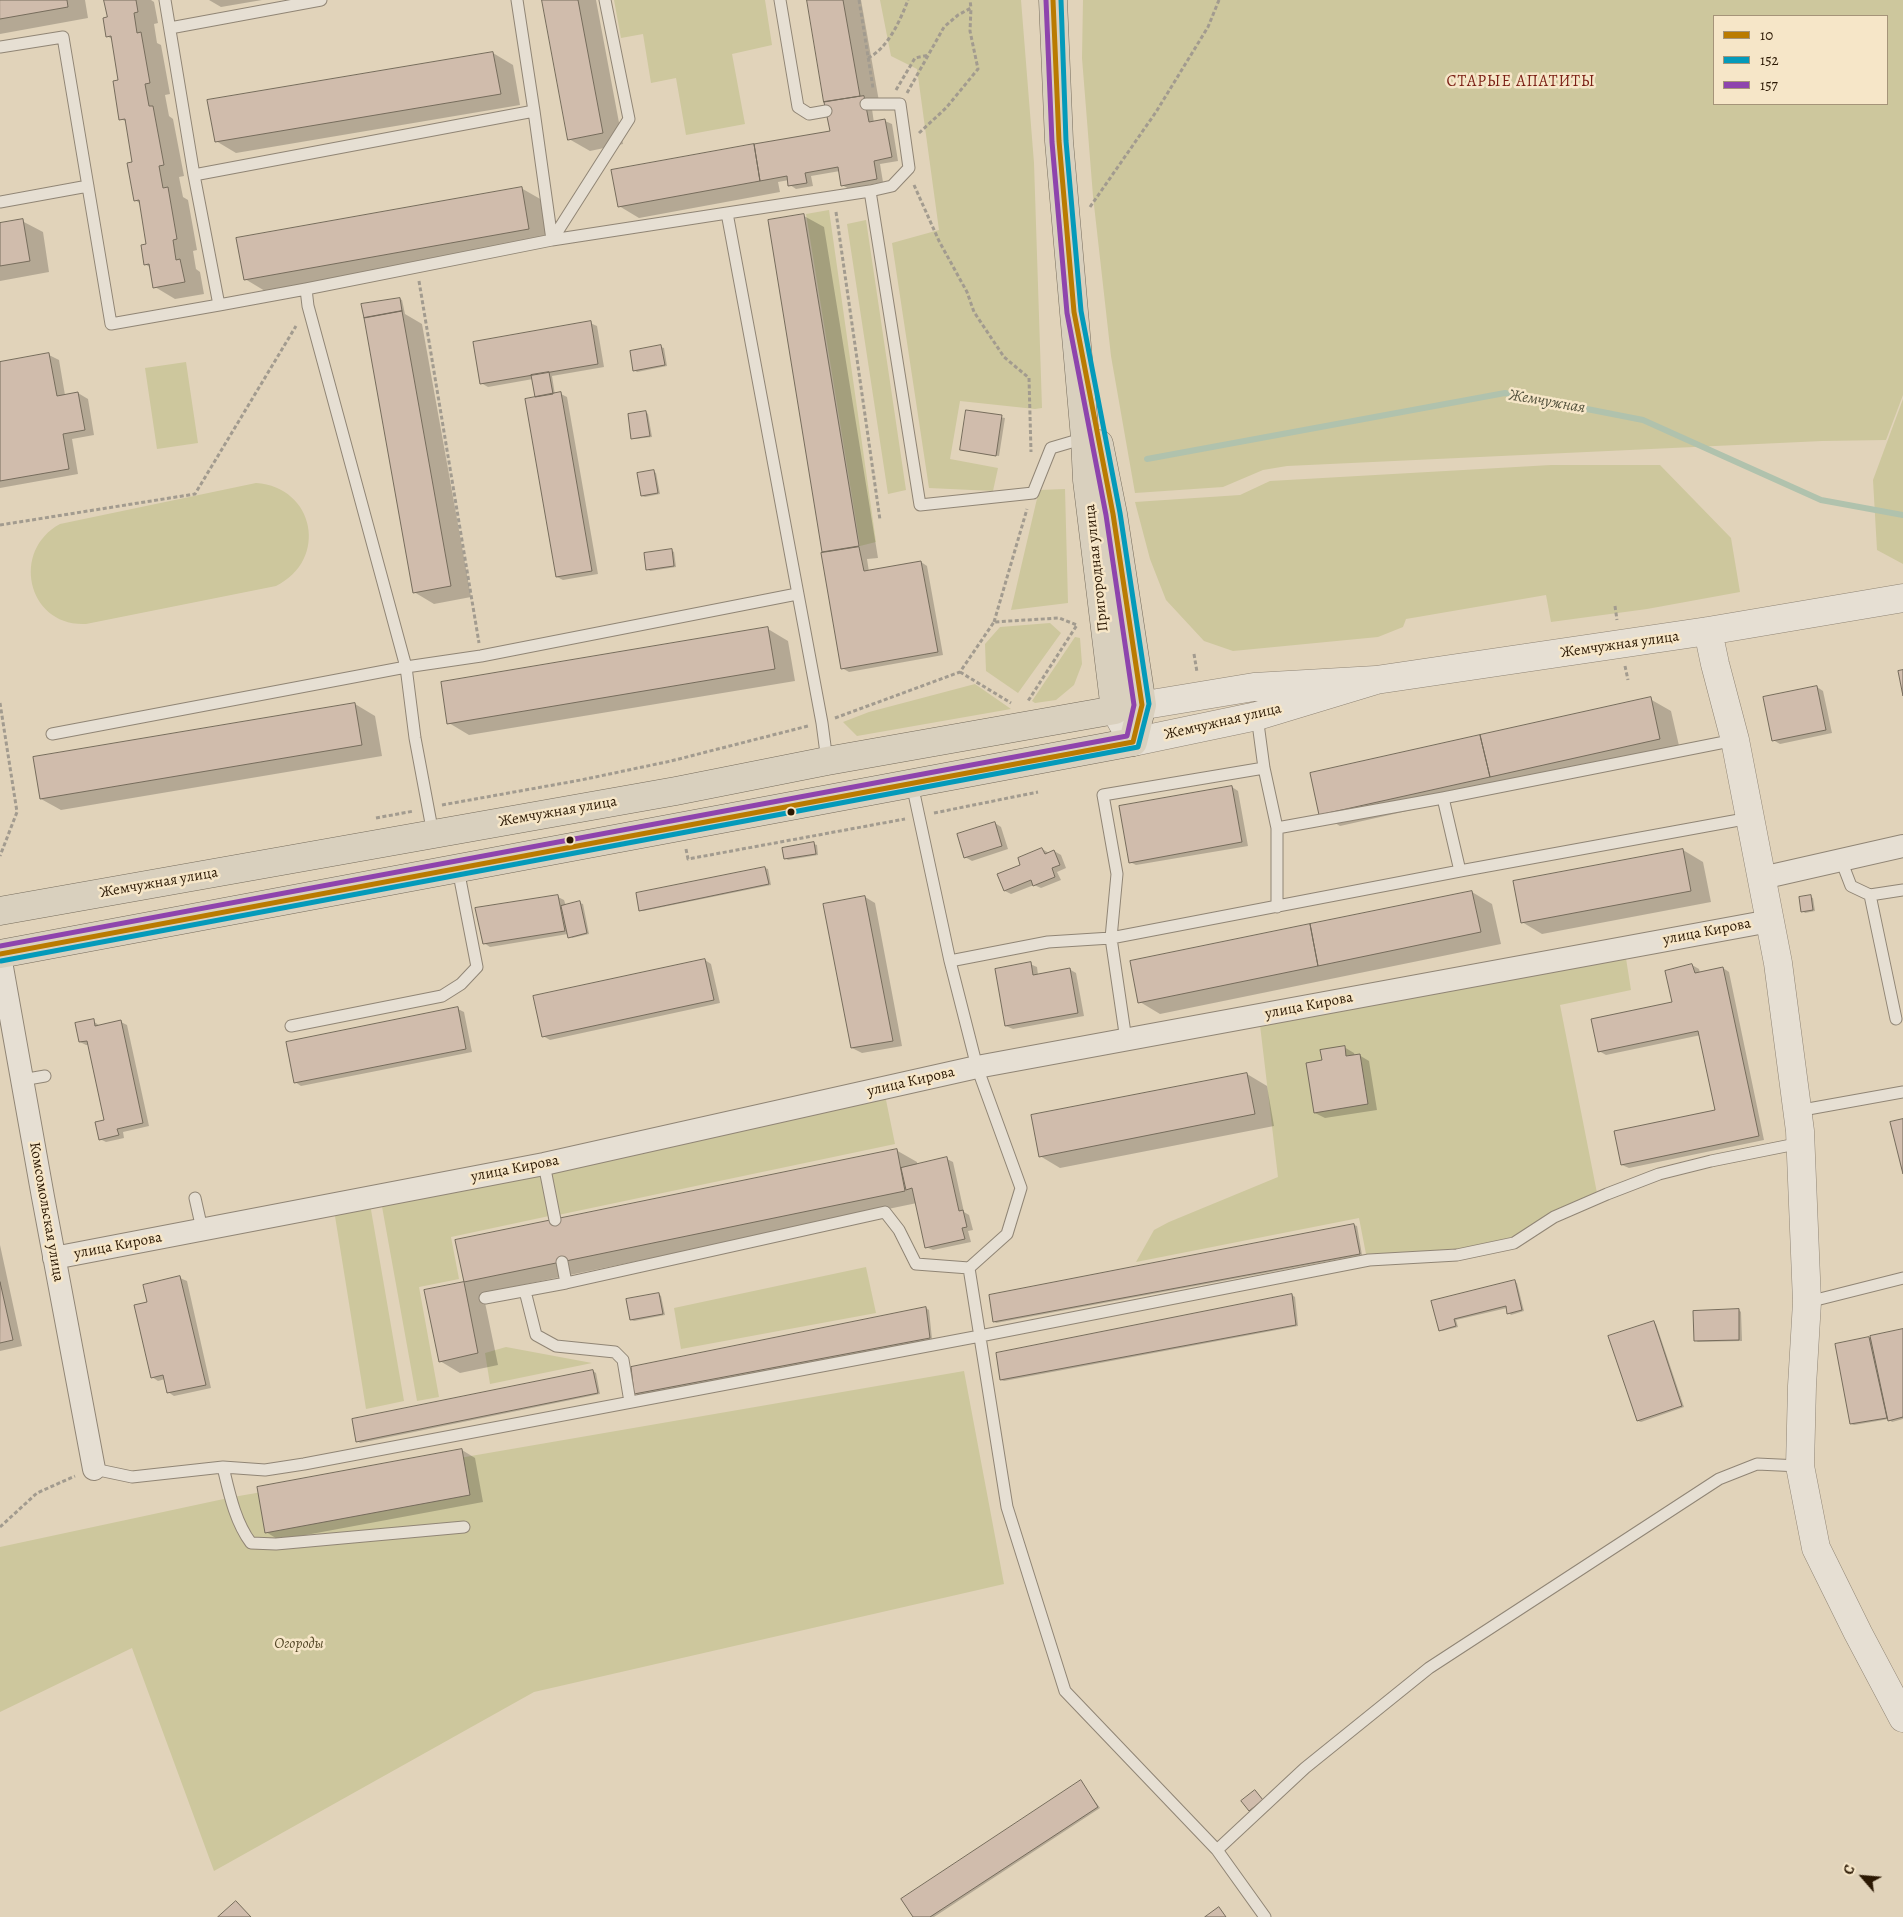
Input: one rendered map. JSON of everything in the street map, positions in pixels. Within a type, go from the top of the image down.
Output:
[{"type":"main road","name":"Пригородная улица","points":[[1053,0],[1059,141],[1087,480],[1115,710]]},
{"type":"main road","points":[[1074,312],[1113,514],[1142,705],[1133,742]]},
{"type":"main road","name":"Жемчужная улица","points":[[0,911],[676,791],[827,761],[1037,712],[1115,710]]},
{"type":"main road","points":[[1037,712],[1058,727],[1062,736],[1061,743],[1050,758]]},
{"type":"main road","name":"Жемчужная улица","points":[[0,955],[1133,742]]},
{"type":"street","points":[[1903,598],[1708,632],[1735,740],[1778,963],[1801,1143],[1807,1302],[1800,1466],[1816,1548],[1903,1718]]},
{"type":"street","name":"Жемчужная улица","points":[[1133,742],[1257,716],[1376,680],[1708,632]]},
{"type":"street","points":[[1115,710],[1254,687],[1376,680]]},
{"type":"street","name":"Пригородная улица","points":[[1115,710],[1133,742]]},
{"type":"street","points":[[1762,878],[1903,846]]},
{"type":"street","name":"улица Кирова","points":[[54,1258],[544,1164],[977,1067],[1770,921]]},
{"type":"street","name":"Комсомольская улица","points":[[0,955],[7,1039],[22,1080],[94,1469]]},
{"type":"lane","points":[[165,0],[194,176],[219,305]]},
{"type":"lane","points":[[170,28],[321,0]]},
{"type":"lane","points":[[517,0],[552,240]]},
{"type":"lane","points":[[552,240],[629,119],[605,0]]},
{"type":"lane","points":[[780,0],[798,107],[808,114],[826,111]]},
{"type":"lane","points":[[0,47],[63,37],[111,324],[306,290],[552,240],[892,186],[909,168],[906,145],[894,104],[866,104]]},
{"type":"lane","points":[[194,176],[534,111]]},
{"type":"lane","points":[[0,202],[88,186]]},
{"type":"lane","points":[[870,191],[920,505],[1032,493],[1050,448],[1085,438]]},
{"type":"lane","points":[[727,213],[822,723],[827,761]]},
{"type":"lane","points":[[306,290],[308,306],[406,668],[414,738],[433,834]]},
{"type":"lane","points":[[52,734],[406,668],[481,656],[797,594]]},
{"type":"lane","points":[[1257,716],[1264,768],[1277,828],[1277,907]]},
{"type":"lane","points":[[1277,828],[1443,798],[1735,740]]},
{"type":"lane","points":[[1126,1040],[1112,938],[1118,874],[1103,795],[1264,768]]},
{"type":"lane","points":[[484,1298],[566,1283],[885,1212],[899,1230],[916,1264],[969,1268],[1007,1234],[1021,1188],[977,1067],[950,961],[912,784]]},
{"type":"lane","points":[[1443,798],[1460,871]]},
{"type":"lane","points":[[950,961],[1048,942],[1112,938],[1460,871],[1750,818]]},
{"type":"lane","points":[[1841,860],[1851,886],[1870,895],[1903,890]]},
{"type":"lane","points":[[292,1026],[442,996],[461,984],[477,967],[458,869]]},
{"type":"lane","points":[[1870,895],[1896,1019]]},
{"type":"lane","points":[[22,1080],[45,1076]]},
{"type":"lane","points":[[1797,1111],[1903,1092]]},
{"type":"lane","points":[[94,1469],[132,1477],[223,1467],[265,1470],[304,1464],[1369,1260],[1457,1256],[1514,1242],[1554,1217],[1659,1174],[1711,1161],[1801,1143]]},
{"type":"lane","points":[[544,1164],[555,1220]]},
{"type":"lane","points":[[195,1198],[202,1230]]},
{"type":"lane","points":[[562,1262],[566,1283]]},
{"type":"lane","points":[[969,1268],[1007,1507],[1065,1691],[1217,1850],[1265,1917]]},
{"type":"lane","points":[[1807,1302],[1903,1278]]},
{"type":"lane","points":[[524,1291],[536,1335],[556,1346],[615,1352],[623,1360],[630,1402]]},
{"type":"lane","points":[[1217,1850],[1305,1768],[1429,1668],[1719,1479],[1757,1464],[1800,1466]]},
{"type":"lane","points":[[223,1467],[244,1534],[250,1542],[276,1544],[464,1527]]},
{"type":"path","points":[[859,0],[873,91],[894,104]]},
{"type":"path","points":[[868,58],[874,55],[884,44],[904,12],[908,0]]},
{"type":"path","points":[[906,145],[946,108],[970,82],[978,70],[970,31],[970,0]]},
{"type":"path","points":[[1086,212],[1156,112],[1208,27],[1219,0]]},
{"type":"path","points":[[894,104],[929,55],[944,27],[958,15],[971,8]]},
{"type":"path","points":[[894,104],[915,58],[929,55]]},
{"type":"path","points":[[909,168],[918,196],[950,262],[967,292],[974,312],[1004,357],[1030,378],[1032,455]]},
{"type":"path","points":[[834,196],[880,520]]},
{"type":"path","points":[[417,267],[481,656]]},
{"type":"path","points":[[0,525],[195,494],[308,306]]},
{"type":"path","points":[[370,819],[671,761],[822,723],[960,672],[994,622],[1032,493]]},
{"type":"path","points":[[994,622],[1059,618],[1077,625],[1037,712]]},
{"type":"path","points":[[1194,654],[1197,678]]},
{"type":"path","points":[[960,672],[1014,705]]},
{"type":"path","points":[[0,704],[17,812],[0,856]]},
{"type":"path","points":[[688,859],[919,817],[1038,792]]},
{"type":"path","points":[[0,1527],[37,1493],[94,1469]]},
{"type":"green space","points":[[614,0],[765,0],[772,45],[732,54],[745,124],[686,135],[676,78],[651,83],[643,34],[621,38]]},
{"type":"green space","points":[[880,0],[1021,0],[1034,163],[1042,408],[1035,409],[960,401],[950,459],[998,468],[993,491],[929,488],[892,243],[939,230],[917,69],[891,56]]},
{"type":"green space","points":[[1083,0],[1903,0],[1903,395],[1886,440],[1822,441],[1287,466],[1263,470],[1223,487],[1135,493],[1111,356],[1093,196],[1082,58]]},
{"type":"green space","points":[[829,210],[876,542],[860,546],[806,214]]},
{"type":"green space","points":[[866,220],[906,490],[888,494],[847,224]]},
{"type":"green space","points":[[186,362],[198,443],[157,449],[145,368]]},
{"type":"green space","points":[[1903,399],[1903,564],[1877,550],[1873,480]]},
{"type":"green space","points":[[1551,465],[1660,465],[1731,538],[1740,592],[1647,609],[1551,622],[1546,595],[1406,619],[1403,627],[1378,637],[1233,651],[1204,641],[1166,600],[1150,559],[1135,502],[1240,495],[1270,481]]},
{"type":"green space","points":[[256,483],[276,488],[291,497],[302,510],[308,526],[309,543],[304,560],[293,574],[276,586],[86,624],[66,622],[50,613],[39,601],[32,585],[31,568],[35,551],[44,536],[60,524]]},
{"type":"green space","points":[[1065,489],[1068,603],[1011,610],[1039,490]]},
{"type":"green space","points":[[1050,623],[1061,633],[1018,693],[986,671],[985,644],[1000,627]]},
{"type":"green space","points":[[1075,637],[1080,638],[1082,664],[1074,685],[1056,700],[1035,703],[1032,701]]},
{"type":"green space","points":[[975,684],[1011,709],[857,736],[843,722],[869,712]]},
{"type":"green space","points":[[1625,952],[1631,990],[1560,1005],[1597,1193],[1510,1238],[1456,1250],[1366,1254],[1359,1218],[1136,1262],[1154,1230],[1278,1177],[1260,1025]]},
{"type":"green space","points":[[885,1095],[895,1144],[558,1215],[549,1168]]},
{"type":"green space","points":[[542,1170],[549,1216],[451,1237],[459,1279],[419,1287],[439,1397],[417,1401],[381,1201]]},
{"type":"green space","points":[[370,1204],[404,1401],[366,1409],[334,1210]]},
{"type":"green space","points":[[866,1267],[876,1313],[681,1349],[674,1308]]},
{"type":"green space","points":[[506,1347],[592,1363],[490,1384],[485,1353]]},
{"type":"green space","name":"Огороды","points":[[964,1371],[1004,1584],[534,1692],[214,1871],[132,1648],[0,1712],[0,1547],[233,1497]]},
{"type":"building","points":[[0,0],[67,0],[68,7],[0,19]]},
{"type":"building","points":[[104,0],[136,0],[138,12],[134,13],[137,33],[141,32],[150,83],[145,84],[149,106],[153,106],[164,165],[159,166],[163,188],[168,187],[177,239],[173,240],[176,260],[180,259],[185,282],[153,288],[149,264],[144,265],[141,245],[146,244],[139,200],[134,201],[127,163],[132,162],[125,119],[119,120],[113,81],[118,80],[111,36],[106,37],[103,18],[107,17]]},
{"type":"building","points":[[542,0],[578,0],[603,133],[568,140]]},
{"type":"building","points":[[807,0],[843,0],[860,96],[824,102]]},
{"type":"building","points":[[493,52],[501,94],[215,142],[207,100]]},
{"type":"building","points":[[864,96],[869,122],[885,119],[892,157],[874,161],[877,179],[841,186],[838,167],[805,173],[807,183],[788,186],[787,176],[760,181],[754,144],[830,131],[824,102]]},
{"type":"building","points":[[754,144],[760,181],[618,207],[611,170]]},
{"type":"building","points":[[522,187],[529,229],[244,280],[236,238]]},
{"type":"building","points":[[804,214],[859,546],[822,552],[768,220]]},
{"type":"building","points":[[23,219],[30,261],[0,266],[0,223]]},
{"type":"building","points":[[400,298],[402,311],[364,318],[361,304]]},
{"type":"building","points":[[402,311],[451,586],[413,593],[364,318]]},
{"type":"building","points":[[591,321],[598,364],[480,384],[473,342]]},
{"type":"building","points":[[661,345],[665,365],[633,371],[630,351]]},
{"type":"building","points":[[49,353],[57,396],[78,392],[85,430],[63,434],[69,469],[0,481],[0,362]]},
{"type":"building","points":[[549,372],[553,394],[535,397],[531,375]]},
{"type":"building","points":[[561,392],[592,571],[556,577],[525,399]]},
{"type":"building","points":[[966,410],[1002,415],[996,456],[960,450]]},
{"type":"building","points":[[646,411],[650,436],[631,439],[628,414]]},
{"type":"building","points":[[654,470],[658,493],[641,496],[637,473]]},
{"type":"building","points":[[859,547],[864,571],[921,561],[938,652],[841,669],[821,553]]},
{"type":"building","points":[[672,549],[674,566],[646,570],[644,553]]},
{"type":"building","points":[[768,627],[775,669],[447,724],[441,682]]},
{"type":"building","points":[[1903,670],[1903,696],[1898,671]]},
{"type":"building","points":[[1817,686],[1826,730],[1772,741],[1763,697]]},
{"type":"building","points":[[1651,697],[1660,739],[1490,777],[1480,735]]},
{"type":"building","points":[[355,703],[362,745],[40,799],[33,757]]},
{"type":"building","points":[[1480,735],[1490,777],[1319,815],[1310,773]]},
{"type":"building","points":[[1232,786],[1242,842],[1129,863],[1119,806]]},
{"type":"building","points":[[995,822],[1002,846],[964,858],[957,834]]},
{"type":"building","points":[[814,842],[816,854],[784,859],[782,848]]},
{"type":"building","points":[[1042,848],[1045,854],[1054,850],[1060,865],[1052,868],[1055,877],[1033,886],[1031,880],[1004,891],[997,874],[1020,865],[1018,858]]},
{"type":"building","points":[[1683,849],[1691,891],[1521,923],[1513,881]]},
{"type":"building","points":[[765,867],[769,884],[639,911],[636,893]]},
{"type":"building","points":[[1472,891],[1481,932],[1318,966],[1310,924]]},
{"type":"building","points":[[558,895],[565,931],[483,944],[475,908]]},
{"type":"building","points":[[1811,895],[1813,910],[1801,912],[1799,897]]},
{"type":"building","points":[[865,896],[893,1041],[851,1048],[823,904]]},
{"type":"building","points":[[580,901],[587,933],[568,938],[561,906]]},
{"type":"building","points":[[1310,924],[1318,966],[1138,1003],[1130,961]]},
{"type":"building","points":[[705,959],[714,1000],[542,1037],[533,996]]},
{"type":"building","points":[[1031,962],[1033,975],[1070,968],[1078,1013],[1005,1026],[995,969]]},
{"type":"building","points":[[1692,964],[1695,973],[1723,967],[1759,1136],[1621,1165],[1614,1131],[1715,1110],[1698,1031],[1598,1052],[1591,1019],[1672,1002],[1665,971]]},
{"type":"building","points":[[458,1007],[466,1049],[294,1083],[286,1042]]},
{"type":"building","points":[[94,1019],[95,1026],[121,1020],[143,1123],[117,1129],[119,1135],[99,1140],[95,1122],[104,1120],[87,1041],[79,1042],[75,1023]]},
{"type":"building","points":[[1345,1046],[1346,1056],[1360,1054],[1368,1104],[1314,1113],[1306,1063],[1322,1060],[1320,1050]]},
{"type":"building","points":[[1247,1073],[1255,1114],[1039,1157],[1031,1115]]},
{"type":"building","points":[[1903,1119],[1903,1174],[1890,1122]]},
{"type":"building","points":[[897,1149],[905,1191],[464,1282],[455,1240]]},
{"type":"building","points":[[947,1157],[959,1211],[963,1210],[967,1227],[962,1228],[965,1239],[925,1248],[912,1188],[906,1190],[901,1168]]},
{"type":"building","points":[[1354,1224],[1360,1254],[993,1322],[989,1295]]},
{"type":"building","points":[[180,1276],[206,1385],[167,1393],[163,1375],[151,1378],[134,1305],[147,1302],[143,1285]]},
{"type":"building","points":[[1515,1280],[1522,1310],[1507,1314],[1506,1306],[1454,1319],[1456,1326],[1439,1331],[1431,1301]]},
{"type":"building","points":[[0,1282],[13,1340],[0,1343]]},
{"type":"building","points":[[464,1282],[478,1353],[439,1362],[424,1290]]},
{"type":"building","points":[[659,1293],[663,1314],[630,1320],[626,1299]]},
{"type":"building","points":[[1292,1294],[1296,1325],[1000,1380],[996,1353]]},
{"type":"building","points":[[926,1307],[930,1338],[634,1394],[631,1367]]},
{"type":"building","points":[[1739,1309],[1739,1340],[1694,1341],[1693,1311]]},
{"type":"building","points":[[1654,1321],[1682,1406],[1637,1421],[1608,1336]]},
{"type":"building","points":[[1903,1329],[1903,1417],[1888,1421],[1870,1336]]},
{"type":"building","points":[[1869,1337],[1887,1418],[1850,1424],[1835,1344]]},
{"type":"building","points":[[593,1370],[598,1393],[356,1442],[352,1419]]},
{"type":"building","points":[[462,1449],[470,1495],[265,1533],[257,1487]]},
{"type":"building","points":[[1081,1780],[1098,1807],[930,1917],[913,1917],[901,1899]]},
{"type":"building","points":[[1255,1790],[1263,1800],[1249,1811],[1241,1801]]},
{"type":"building","points":[[236,1901],[251,1917],[218,1917]]},
{"type":"building","points":[[1219,1907],[1226,1917],[1205,1917]]},
{"type":"waterway","name":"Жемчужная","points":[[1147,459],[1505,393],[1643,420],[1821,500],[1903,515]]},
{"type":"transit line","name":"157","points":[[0,946],[1127,736],[1134,705],[1106,515],[1067,313],[1052,142],[1046,0]]},
{"type":"transit line","name":"10","points":[[0,954],[1133,742],[1142,705],[1113,514],[1074,312],[1059,141],[1053,0]]},
{"type":"transit line","name":"152","points":[[1,961],[1138,747],[1149,704],[1120,513],[1081,311],[1066,141],[1061,0]]},
{"type":"district","name":"СТАРЫЕ АПАТИТЫ","points":[[1521,82]]}]
